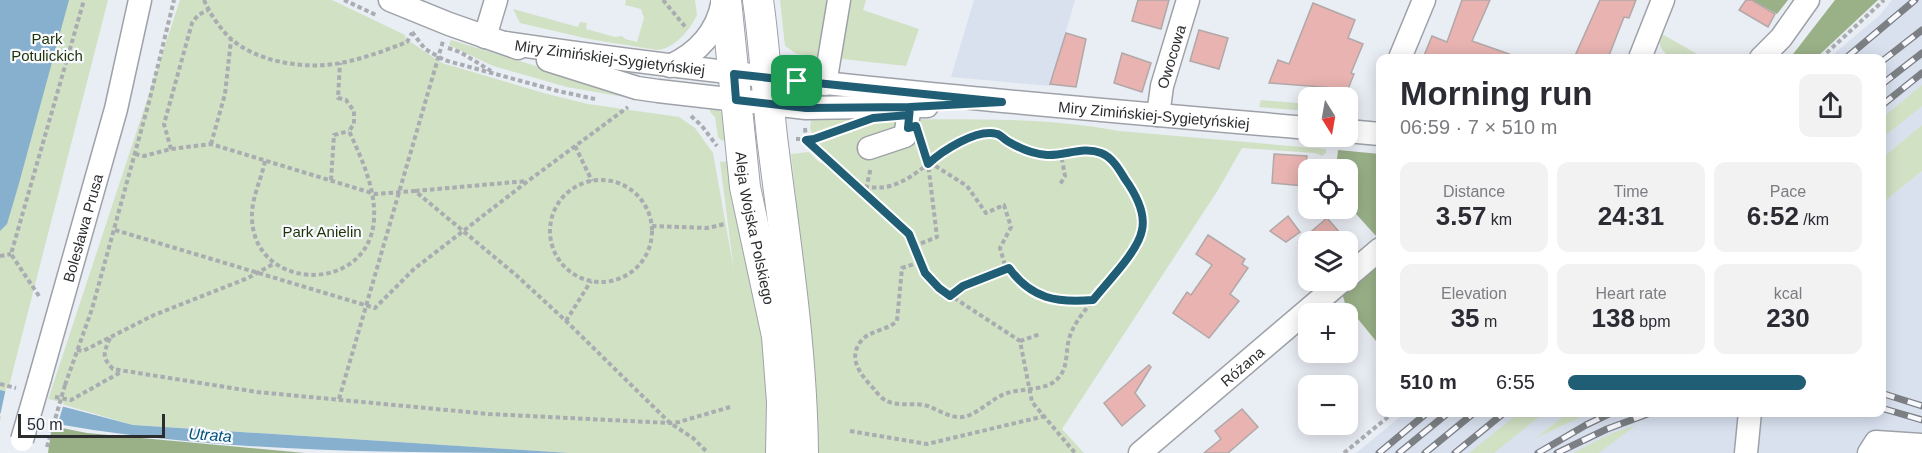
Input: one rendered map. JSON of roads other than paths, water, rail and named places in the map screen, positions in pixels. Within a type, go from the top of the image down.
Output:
[{"type":"main road","name":"Aleja Wojska Polskiego","points":[[724,0],[746,187],[777,336],[782,402],[782,453]]},
{"type":"main road","name":"Aleja Wojska Polskiego","points":[[758,0],[793,287],[803,453]]},
{"type":"street","name":"Bolesława Prusa","points":[[20,446],[116,109],[140,0]]},
{"type":"street","name":"Miry Zimińskiej-Sygietyńskiej","points":[[390,0],[556,63],[637,88],[735,87],[768,91],[835,108],[909,117],[1002,102]]},
{"type":"street","points":[[496,0],[496,40]]},
{"type":"street","points":[[670,66],[691,54],[708,37],[724,0]]},
{"type":"street","points":[[825,84],[839,0]]},
{"type":"street","name":"Owocowa","points":[[1158,115],[1162,86],[1188,0]]},
{"type":"street","points":[[1402,54],[1424,0]]},
{"type":"street","points":[[1642,54],[1663,0]]},
{"type":"street","points":[[1765,54],[1781,38],[1808,0]]},
{"type":"street","name":"Miry Zimińskiej-Sygietyńskiej","points":[[496,40],[670,66],[735,87]]},
{"type":"street","name":"Miry Zimińskiej-Sygietyńskiej","points":[[768,91],[825,84],[1002,102],[1298,127]]},
{"type":"street","points":[[869,148],[902,139],[907,134],[909,117]]},
{"type":"street","points":[[1358,130],[1376,128]]},
{"type":"street","points":[[1358,268],[1376,252]]},
{"type":"street","name":"Różana","points":[[1140,453],[1330,291]]},
{"type":"street","points":[[1746,453],[1750,417]]},
{"type":"street","points":[[1869,453],[1876,442],[1922,445]]},
{"type":"water","points":[[0,0],[69,0],[7,224],[0,231]]},
{"type":"water","name":"Utrata","points":[[0,390],[133,425],[569,453],[354,451],[211,443],[140,436],[0,413]]},
{"type":"railway","points":[[1851,54],[1915,0]]},
{"type":"railway","points":[[1886,58],[1922,30]]},
{"type":"railway","points":[[1886,81],[1922,53]]},
{"type":"railway","points":[[1886,102],[1922,73]]},
{"type":"railway","points":[[1886,395],[1922,406]]},
{"type":"railway","points":[[1886,409],[1922,420]]},
{"type":"railway","points":[[1379,453],[1422,417]]},
{"type":"railway","points":[[1399,453],[1443,417]]},
{"type":"railway","points":[[1425,453],[1469,417]]},
{"type":"railway","points":[[1455,453],[1499,417]]},
{"type":"railway","points":[[1538,453],[1603,417]]},
{"type":"railway","points":[[1557,453],[1607,429],[1639,417]]},
{"type":"park label","name":"Park Potulickich","points":[[47,46]]},
{"type":"park label","name":"Park Anielin","points":[[322,231]]}]
